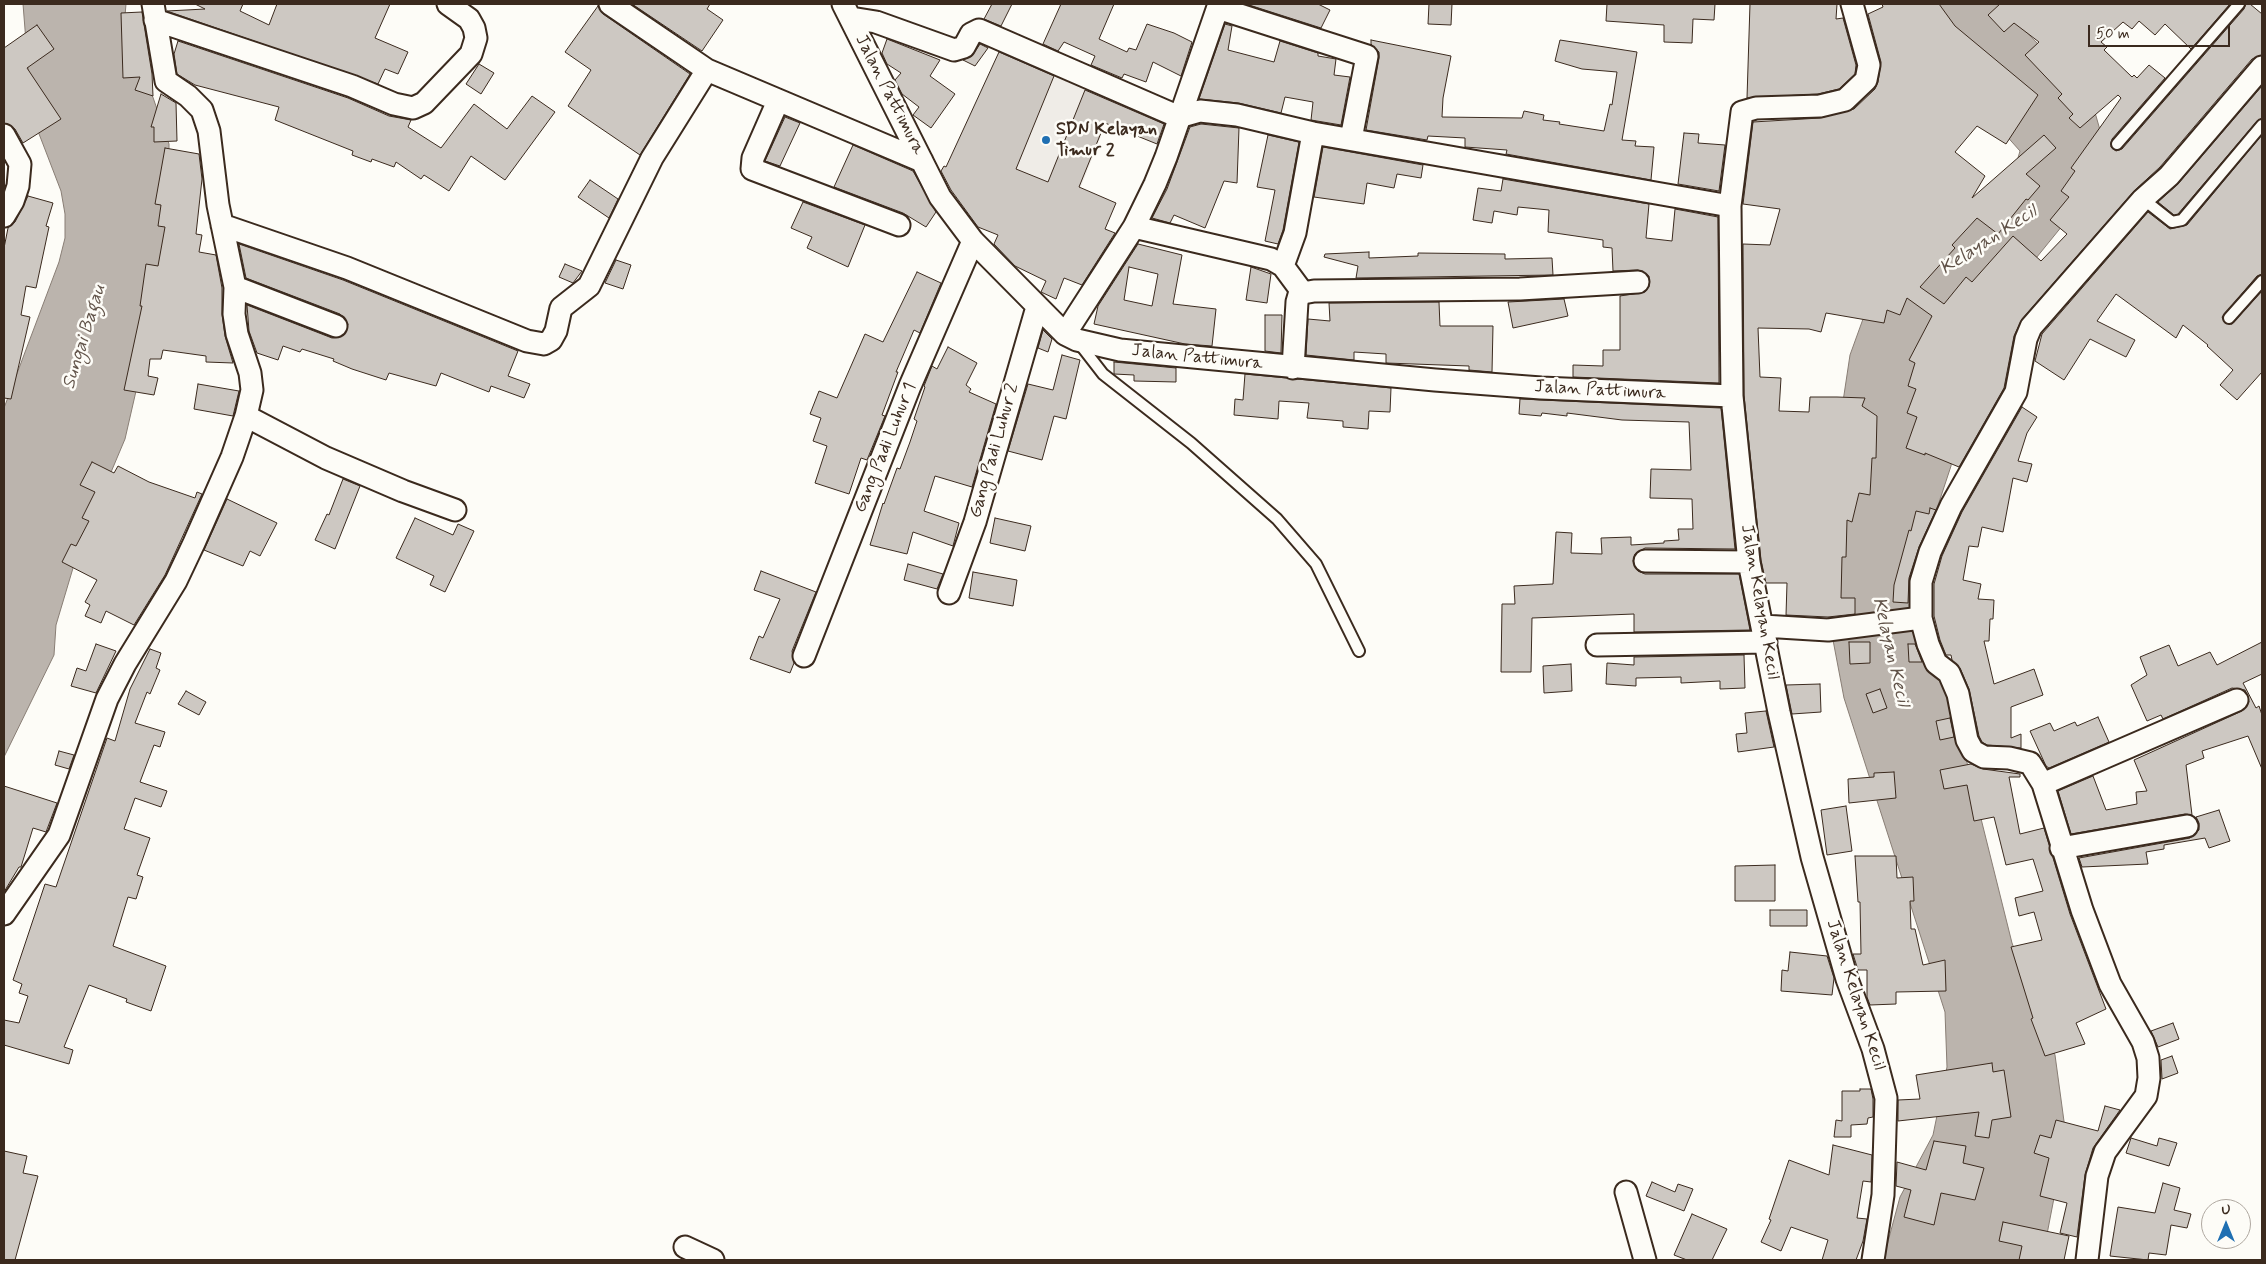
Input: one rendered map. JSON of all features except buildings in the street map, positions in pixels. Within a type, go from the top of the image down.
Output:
[{"type":"street","points":[[154,12],[352,86],[394,104],[413,108],[424,103],[471,54],[476,38],[474,28],[469,19],[448,4]]},
{"type":"street","points":[[610,4],[707,70],[922,161]]},
{"type":"street","name":"Jalan Kelayan Kecil","points":[[1852,4],[1869,66],[1866,80],[1845,100],[1820,106],[1756,108],[1742,112],[1730,206],[1732,396],[1749,562],[1765,634],[1779,712],[1812,857],[1847,979],[1873,1049],[1886,1098],[1883,1195],[1873,1260]]},
{"type":"street","points":[[1071,337],[1134,227],[1166,157],[1219,6],[1366,56],[1351,138]]},
{"type":"street","points":[[847,11],[954,50],[964,47],[970,34],[979,30],[1179,118],[1200,112],[1237,115],[1313,133],[1351,138],[1730,206]]},
{"type":"street","name":"Jalan Pattimura","points":[[847,11],[940,197],[973,241],[1037,307],[1071,337],[1094,346],[1120,350],[1293,368],[1541,388],[1732,396]]},
{"type":"street","points":[[4,914],[59,835],[107,699],[125,664],[176,581],[232,457],[246,416],[252,390],[250,373],[237,334],[234,314],[235,287],[222,224],[209,131],[202,110],[188,96],[166,81],[154,12]]},
{"type":"street","points":[[2087,1260],[2097,1176],[2105,1152],[2146,1096],[2148,1068],[2143,1042],[2110,984],[2061,848],[2043,784],[2030,763],[2009,758],[1984,757],[1973,751],[1967,740],[1958,694],[1949,673],[1936,663],[1919,618],[1921,582],[1930,552],[1951,506],[2016,392],[2026,339],[2031,327],[2143,199],[2169,176],[2262,67]]},
{"type":"street","points":[[222,224],[347,268],[483,325],[527,341],[544,344],[551,340],[556,331],[561,308],[589,286],[652,158],[707,70]]},
{"type":"street","points":[[778,101],[753,158],[752,169],[899,226]]},
{"type":"street","points":[[1283,266],[1295,233],[1313,133]]},
{"type":"street","points":[[4,135],[20,164],[18,186],[13,201],[4,216]]},
{"type":"street","points":[[1134,227],[1259,254],[1283,266],[1303,293]]},
{"type":"street","name":"Gang Padi Luhur 1","points":[[804,656],[910,386],[973,241]]},
{"type":"street","points":[[1293,368],[1297,302],[1299,295],[1303,293],[1314,291],[1520,289],[1638,282]]},
{"type":"street","points":[[235,287],[336,326]]},
{"type":"street","name":"Gang Padi Luhur 2","points":[[949,593],[975,522],[1037,307]]},
{"type":"street","points":[[246,416],[326,458],[455,510]]},
{"type":"street","points":[[1644,561],[1749,562]]},
{"type":"street","points":[[1597,645],[1828,630],[1919,618]]},
{"type":"street","points":[[2043,784],[2237,700]]},
{"type":"street","points":[[2061,848],[2187,826]]},
{"type":"street","points":[[1626,1192],[1645,1260]]},
{"type":"street","points":[[685,1247],[713,1260]]},
{"type":"lane","points":[[2117,144],[2239,4]]},
{"type":"lane","points":[[2143,199],[2172,222],[2182,220],[2262,125]]},
{"type":"lane","points":[[2229,318],[2262,281]]},
{"type":"lane","points":[[1071,337],[1102,374],[1190,443],[1277,519],[1316,564],[1359,651]]},
{"type":"shaded area","name":"SDN Kelayan Timur 2","points":[[1030,55],[1118,93],[1065,227],[971,187]]},
{"type":"water","name":"Sungai Bagau","points":[[23,4],[126,4],[125,16],[169,144],[169,230],[153,317],[125,439],[79,548],[56,625],[54,655],[4,757],[4,408],[59,262],[65,238],[65,214],[61,191],[36,126],[31,105]]},
{"type":"water","name":"Kelayan Kecil","points":[[1894,4],[2000,4],[2074,82],[2094,109],[2100,130],[2071,215],[2002,300],[1962,382],[1951,466],[1918,566],[2012,943],[2055,1055],[2066,1136],[2042,1260],[1883,1260],[1900,1197],[1933,1135],[1947,1067],[1945,1012],[1844,698],[1822,582],[1833,468],[1850,355],[1876,283],[2013,175],[2020,151],[1904,21]]},
{"type":"place","name":"SDN Kelayan Timur 2","points":[[1046,140]]}]
